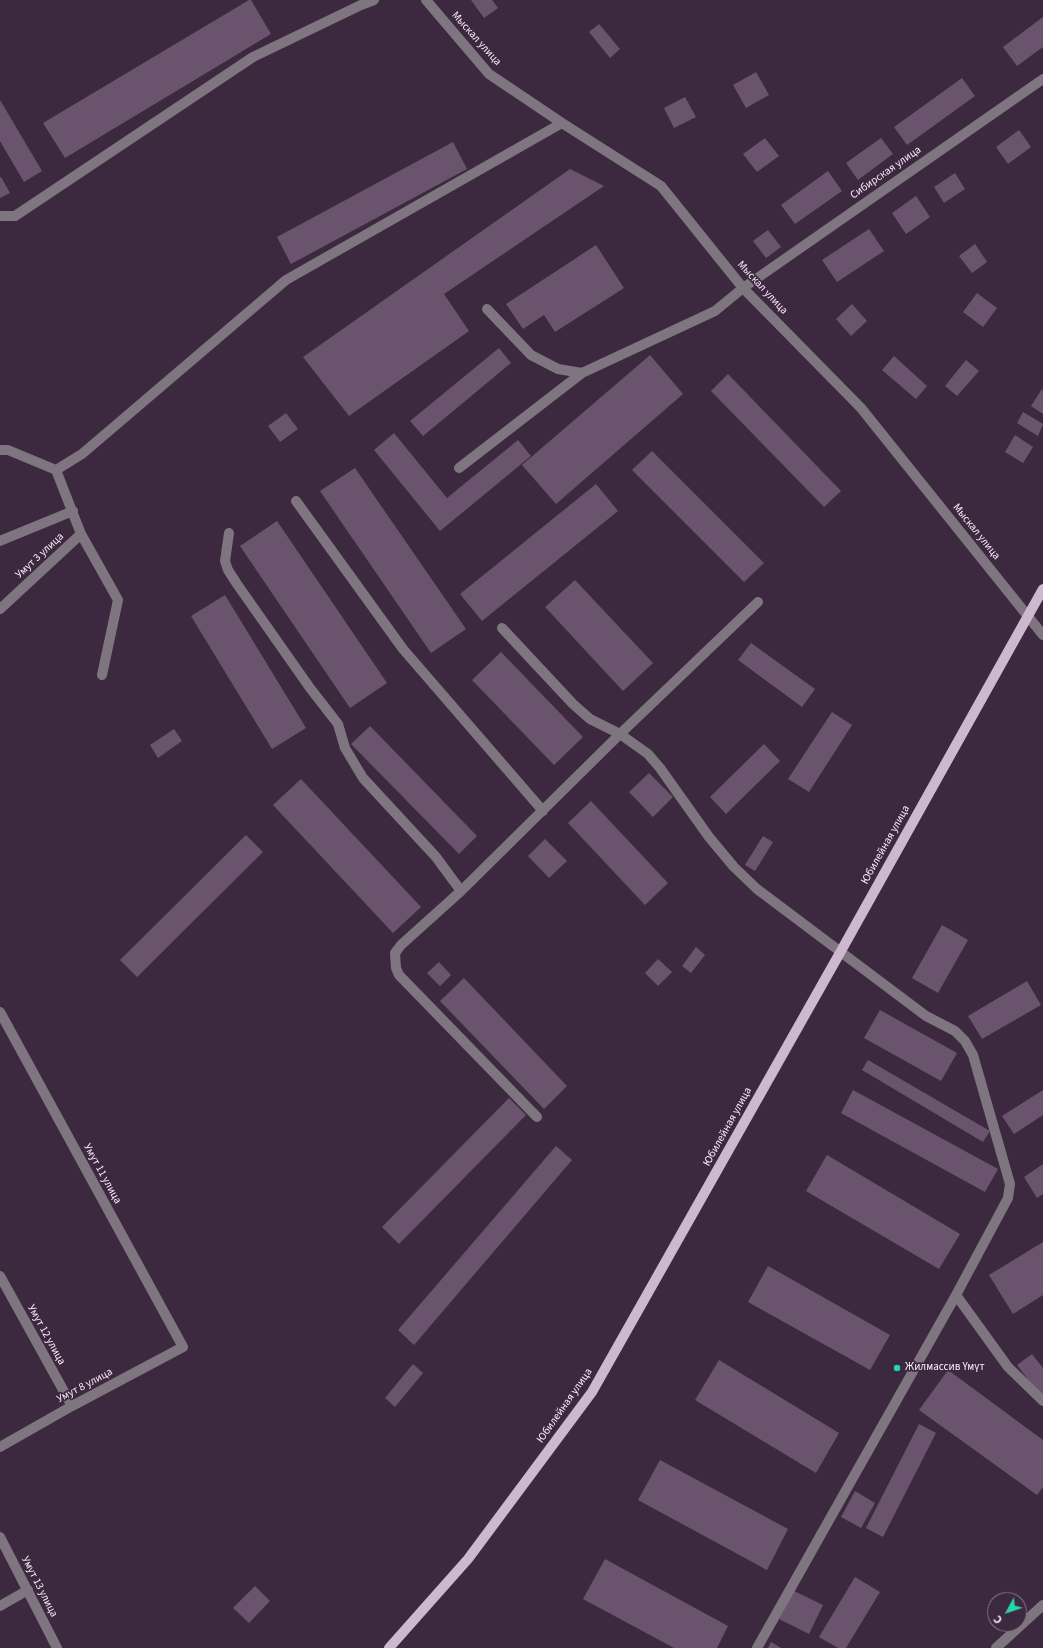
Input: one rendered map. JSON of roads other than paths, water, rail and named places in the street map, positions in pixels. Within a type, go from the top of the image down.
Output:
[{"type":"main road","name":"Юбилейная улица","points":[[389,1648],[468,1560],[592,1392],[841,951],[1027,615],[1043,589]]},
{"type":"street","points":[[0,216],[15,216],[253,57],[374,0]]},
{"type":"street","name":"Мыскал улица","points":[[428,1],[489,74],[562,123],[661,186],[743,288],[861,408],[1043,635]]},
{"type":"street","name":"Сибирская улица","points":[[459,468],[582,373],[715,311],[743,288],[1043,79]]},
{"type":"street","points":[[0,450],[8,450],[56,470],[82,454],[286,280],[562,123]]},
{"type":"street","points":[[487,309],[531,355],[558,369],[582,373]]},
{"type":"street","name":"Умут 3 улица","points":[[0,610],[81,534],[56,470]]},
{"type":"street","points":[[296,501],[403,649],[543,811]]},
{"type":"street","points":[[0,541],[73,511]]},
{"type":"street","points":[[229,533],[226,561],[228,570],[237,584],[310,688],[338,724],[345,748],[363,778],[436,857],[461,891]]},
{"type":"street","points":[[81,534],[118,600],[102,675]]},
{"type":"street","points":[[537,1117],[400,975],[396,968],[395,954],[397,949],[461,891],[620,734],[758,602]]},
{"type":"street","points":[[502,628],[573,704],[590,719],[620,734],[648,754],[734,867],[757,890],[841,951],[926,1016],[955,1031],[965,1041],[973,1055],[1010,1184],[1008,1198],[956,1295],[757,1648]]},
{"type":"street","name":"Умут 11 улица","points":[[0,1012],[183,1347]]},
{"type":"street","name":"Умут 12 улица","points":[[0,1276],[72,1406]]},
{"type":"street","points":[[956,1295],[1008,1367],[1043,1401]]},
{"type":"street","name":"Умут 8 улица","points":[[0,1447],[72,1406],[183,1347]]},
{"type":"street","name":"Умут 13 улица","points":[[0,1537],[58,1648]]},
{"type":"street","points":[[0,1606],[28,1590]]},
{"type":"street","points":[[996,1648],[1043,1605]]},
{"type":"place","name":"Жилмассив Үмүт","points":[[897,1368]]}]
